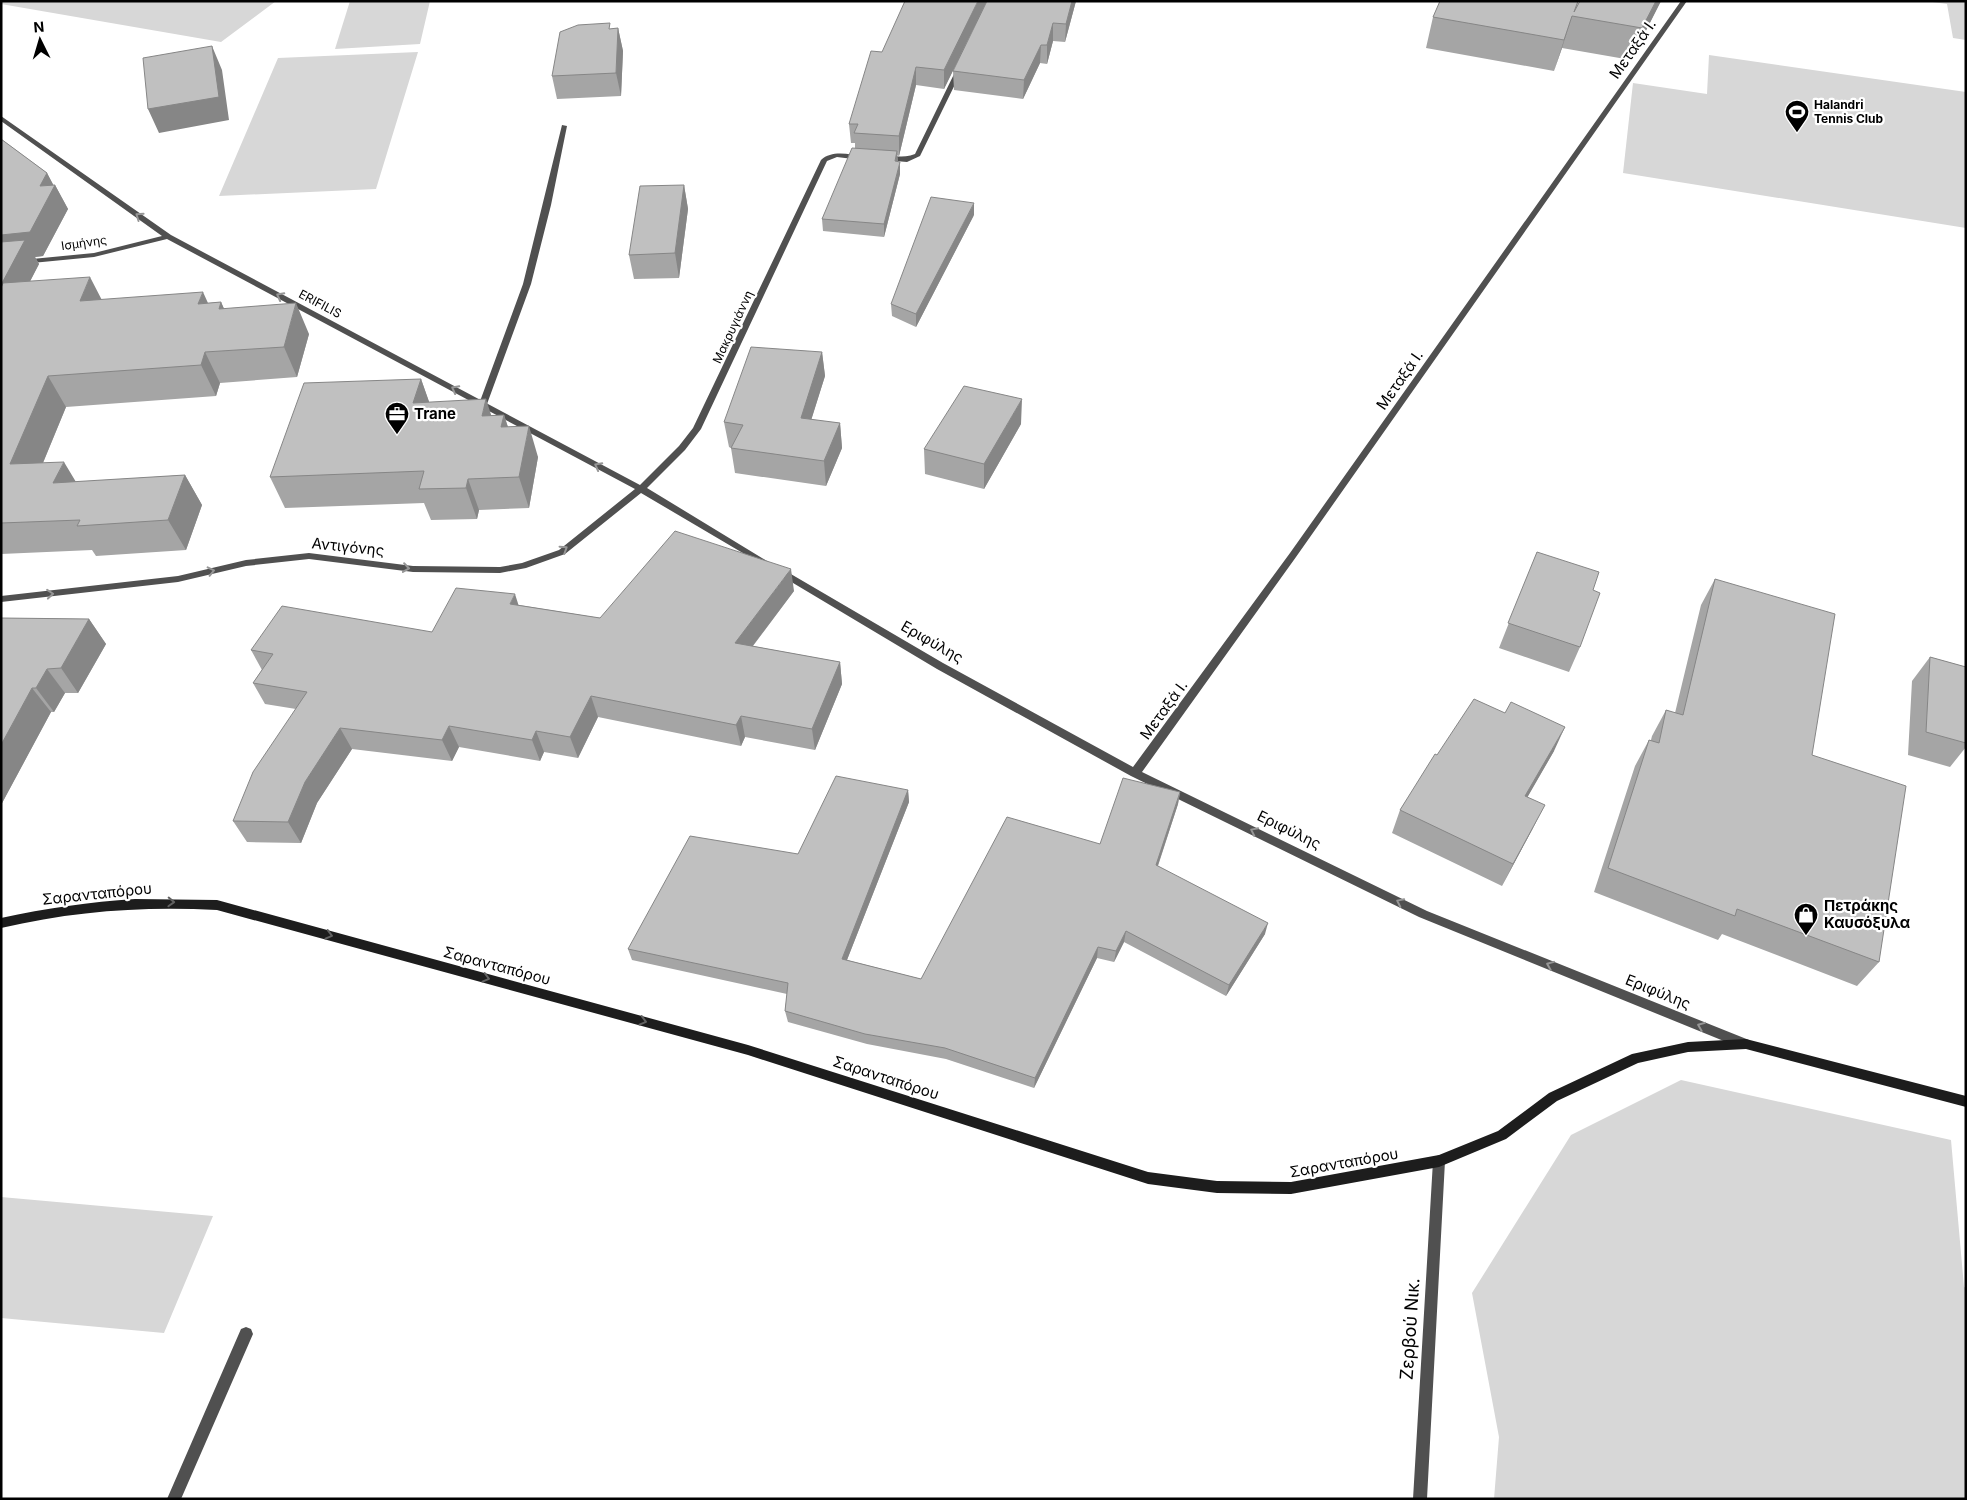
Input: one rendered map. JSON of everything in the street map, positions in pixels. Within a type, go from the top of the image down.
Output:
[{"type":"street","name":"Μεταξά Ι.","points":[[1135,773],[1293,555],[1684,1]]},
{"type":"street","points":[[881,159],[907,160],[918,156],[962,64]]},
{"type":"street","name":"ERIFILIS","points":[[1,118],[168,237],[641,489]]},
{"type":"street","points":[[483,404],[527,284],[564,126]]},
{"type":"street","name":"Μακρυγιάννη","points":[[641,489],[682,448],[697,429],[824,160],[830,156],[865,158]]},
{"type":"street","name":"Ισμήνης","points":[[1,264],[94,255],[168,237]]},
{"type":"street","name":"Εριφύλης","points":[[641,489],[940,666],[1135,773],[1423,914],[1746,1044],[1966,1102]]},
{"type":"street","name":"Αντιγόνης","points":[[1,599],[178,579],[246,563],[309,556],[413,569],[500,570],[522,566],[562,552],[641,489]]},
{"type":"street","name":"Σαρανταπόρου","points":[[1,923],[66,910],[116,904],[167,902],[217,905],[748,1050],[1148,1178],[1217,1188],[1291,1188],[1439,1161],[1502,1135],[1552,1097],[1636,1058],[1688,1047],[1746,1044]]},
{"type":"street","name":"Ζερβού Νικ.","points":[[1420,1499],[1439,1161]]},
{"type":"street","points":[[174,1499],[246,1334]]},
{"type":"shaded area","points":[[1,1],[276,1],[221,42],[1,4]]},
{"type":"shaded area","points":[[350,1],[430,1],[420,44],[335,49]]},
{"type":"shaded area","points":[[1925,1],[1966,1],[1966,40],[1953,38],[1947,4]]},
{"type":"shaded area","points":[[418,52],[376,189],[219,196],[278,58]]},
{"type":"shaded area","name":"Halandri Tennis Club","points":[[1709,55],[1966,92],[1966,228],[1623,173],[1633,83],[1707,94]]},
{"type":"shaded area","points":[[1681,1080],[1951,1140],[1964,1287],[1966,1288],[1966,1499],[1494,1499],[1499,1437],[1472,1293],[1571,1135]]},
{"type":"shaded area","points":[[1,1197],[213,1216],[164,1333],[1,1318]]},
{"type":"building","points":[[905,1],[978,1],[944,70],[916,67],[899,136],[854,133],[858,124],[849,124],[871,51],[882,52]]},
{"type":"building","points":[[987,1],[1072,1],[1066,24],[1053,23],[1047,45],[1041,45],[1024,80],[953,71]]},
{"type":"building","points":[[1440,1],[1578,1],[1574,12],[1580,1],[1656,1],[1642,28],[1572,16],[1564,40],[1433,17]]},
{"type":"building","points":[[610,23],[609,29],[618,28],[616,73],[552,76],[560,32],[578,25]]},
{"type":"building","points":[[212,46],[219,97],[148,109],[143,58]]},
{"type":"building","points":[[1,139],[47,173],[40,186],[55,185],[30,232],[1,235]]},
{"type":"building","points":[[852,148],[897,151],[895,161],[900,162],[884,224],[822,219]]},
{"type":"building","points":[[684,185],[675,253],[629,255],[640,186]]},
{"type":"building","points":[[931,197],[974,203],[916,314],[891,304]]},
{"type":"building","points":[[25,240],[1,285],[1,242]]},
{"type":"building","points":[[90,277],[80,301],[203,292],[198,304],[221,302],[219,309],[296,303],[284,347],[205,352],[201,365],[48,376],[10,464],[64,462],[53,483],[185,475],[168,520],[77,526],[80,520],[1,523],[1,288],[3,283]]},
{"type":"building","points":[[751,347],[822,352],[801,418],[840,423],[824,461],[731,448],[743,425],[724,422]]},
{"type":"building","points":[[421,379],[413,403],[486,399],[482,416],[504,415],[501,427],[529,426],[519,477],[468,479],[466,488],[419,489],[424,471],[270,477],[304,383]]},
{"type":"building","points":[[964,386],[1022,399],[984,464],[924,449]]},
{"type":"building","points":[[675,531],[791,569],[735,643],[840,662],[812,729],[741,716],[736,725],[591,696],[570,737],[536,731],[532,740],[449,726],[442,740],[340,728],[305,782],[288,822],[233,821],[253,772],[307,692],[253,683],[273,654],[251,650],[282,606],[432,632],[456,588],[515,594],[510,604],[600,618]]},
{"type":"building","points":[[1537,552],[1599,572],[1593,590],[1600,593],[1580,647],[1508,623]]},
{"type":"building","points":[[1715,579],[1835,614],[1812,755],[1906,786],[1879,962],[1737,909],[1735,916],[1608,868],[1649,740],[1659,743],[1666,710],[1683,715]]},
{"type":"building","points":[[1,618],[89,619],[61,668],[47,669],[36,688],[32,688],[1,745]]},
{"type":"building","points":[[1930,657],[1966,667],[1966,743],[1926,732]]},
{"type":"building","points":[[1474,699],[1505,713],[1511,702],[1565,727],[1525,796],[1545,805],[1513,864],[1400,810],[1435,754],[1437,755]]},
{"type":"building","points":[[836,776],[908,790],[842,959],[921,979],[1007,817],[1100,844],[1123,778],[1180,792],[1156,865],[1268,923],[1229,985],[1126,931],[1116,951],[1098,947],[1035,1078],[945,1048],[865,1034],[785,1011],[788,983],[628,949],[690,836],[798,854]]},
{"type":"place","name":"Halandri Tennis Club","points":[[1797,133]]},
{"type":"place","name":"Trane","points":[[397,435]]},
{"type":"place","name":"Πετράκης Καυσόξυλα","points":[[1806,936]]}]
